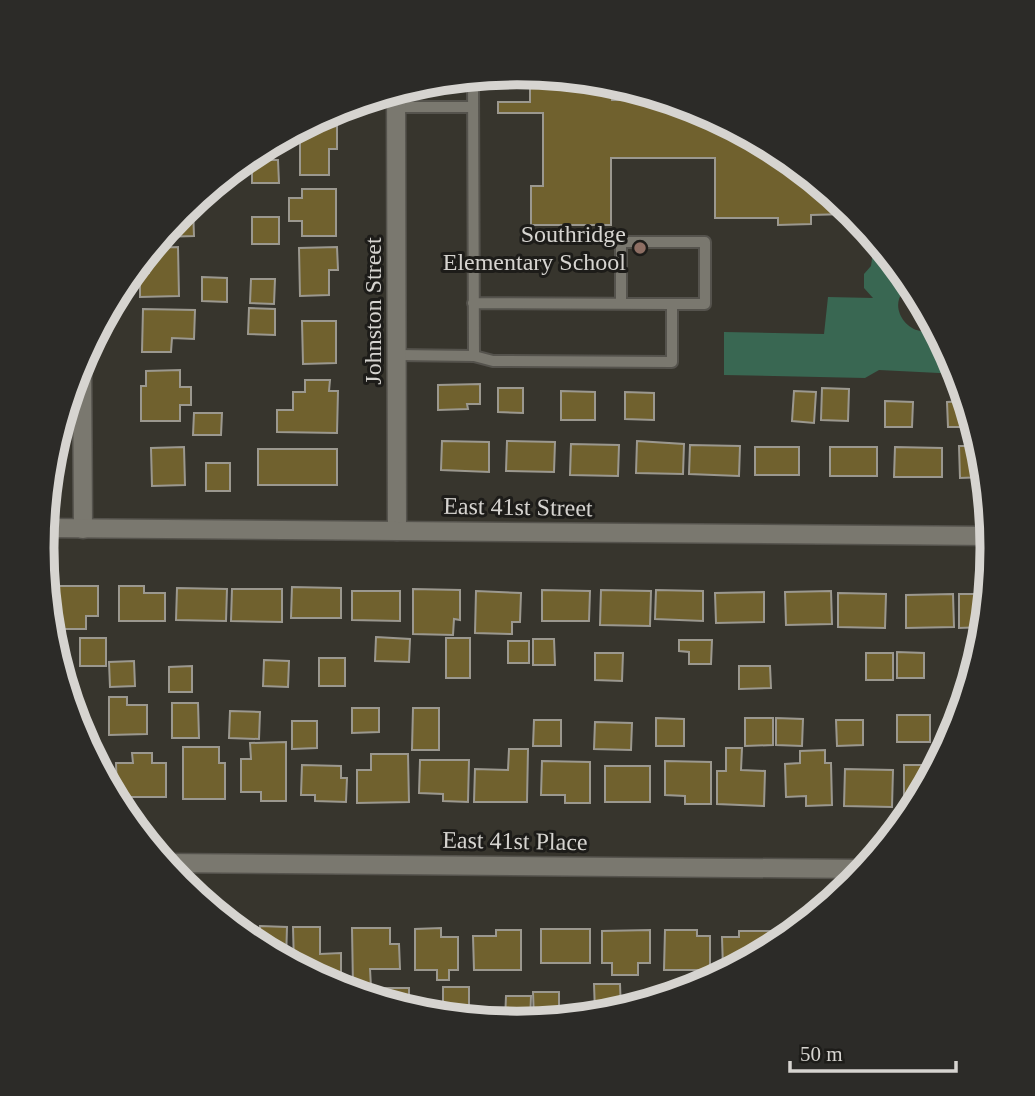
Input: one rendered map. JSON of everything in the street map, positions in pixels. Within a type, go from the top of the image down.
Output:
[{"type":"street","name":"Johnston Street","points":[[396,102],[397,531]]},
{"type":"street","points":[[82,391],[83,528]]},
{"type":"street","name":"East 41st Street","points":[[55,528],[981,536]]},
{"type":"street","name":"East 41st Place","points":[[178,863],[852,869]]},
{"type":"lane","points":[[473,87],[474,356]]},
{"type":"lane","points":[[406,99],[473,107]]},
{"type":"lane","points":[[473,303],[621,304],[705,304],[705,242],[621,242],[621,304]]},
{"type":"lane","points":[[398,355],[474,356],[493,361],[672,362],[672,304]]},
{"type":"green space","points":[[873,251],[904,292],[898,304],[901,316],[908,326],[927,331],[946,373],[879,370],[865,378],[724,375],[724,332],[824,334],[828,297],[873,298],[864,288],[864,274],[871,266]]},
{"type":"building","name":"Southridge Elementary School","points":[[530,85],[548,86],[608,94],[612,95],[612,100],[633,100],[666,109],[749,147],[800,180],[839,214],[811,215],[811,224],[778,225],[778,218],[715,218],[715,158],[611,158],[611,225],[531,225],[531,186],[543,186],[543,113],[498,113],[498,102],[530,102]]},
{"type":"building","points":[[337,126],[337,149],[329,149],[329,175],[300,175],[300,140],[326,127]]},
{"type":"building","points":[[265,160],[278,160],[279,183],[252,183],[252,168]]},
{"type":"building","points":[[302,189],[336,189],[336,236],[302,236],[302,221],[289,221],[289,198],[302,198]]},
{"type":"building","points":[[193,217],[194,236],[175,237]]},
{"type":"building","points":[[252,217],[279,217],[279,244],[252,244]]},
{"type":"building","points":[[165,247],[178,247],[179,296],[140,297],[140,280],[145,273],[149,273],[149,268]]},
{"type":"building","points":[[337,247],[338,270],[329,270],[329,295],[300,296],[299,248]]},
{"type":"building","points":[[202,277],[227,278],[227,302],[202,301]]},
{"type":"building","points":[[251,279],[275,279],[274,304],[250,303]]},
{"type":"building","points":[[249,308],[275,309],[275,335],[248,334]]},
{"type":"building","points":[[143,309],[195,310],[194,339],[172,338],[171,352],[142,352]]},
{"type":"building","points":[[302,321],[336,321],[336,363],[303,364]]},
{"type":"building","points":[[180,370],[180,387],[191,387],[191,405],[180,405],[180,421],[141,421],[141,386],[146,386],[146,371]]},
{"type":"building","points":[[305,380],[330,380],[329,391],[338,391],[337,433],[277,432],[277,410],[293,410],[293,392],[305,392]]},
{"type":"building","points":[[480,384],[480,404],[467,404],[468,409],[438,410],[438,385]]},
{"type":"building","points":[[498,388],[523,388],[523,413],[498,412]]},
{"type":"building","points":[[822,388],[849,389],[848,421],[821,420]]},
{"type":"building","points":[[561,391],[595,392],[595,420],[561,420]]},
{"type":"building","points":[[794,391],[816,392],[814,423],[792,421]]},
{"type":"building","points":[[625,392],[654,393],[654,420],[625,419]]},
{"type":"building","points":[[885,401],[913,402],[912,427],[885,427]]},
{"type":"building","points":[[947,402],[957,402],[965,427],[948,427]]},
{"type":"building","points":[[194,413],[222,413],[221,435],[193,435]]},
{"type":"building","points":[[442,441],[489,442],[489,472],[441,470]]},
{"type":"building","points":[[507,441],[555,442],[554,472],[506,471]]},
{"type":"building","points":[[637,441],[684,444],[683,474],[636,473]]},
{"type":"building","points":[[571,444],[619,445],[618,476],[570,475]]},
{"type":"building","points":[[690,445],[740,446],[739,476],[689,474]]},
{"type":"building","points":[[959,446],[969,446],[975,477],[960,478]]},
{"type":"building","points":[[184,447],[185,485],[152,486],[151,448]]},
{"type":"building","points":[[755,447],[799,447],[799,475],[755,475]]},
{"type":"building","points":[[830,447],[877,447],[877,476],[830,476]]},
{"type":"building","points":[[895,447],[942,448],[942,477],[894,477]]},
{"type":"building","points":[[258,449],[337,449],[337,485],[258,485]]},
{"type":"building","points":[[206,463],[230,463],[230,491],[206,491]]},
{"type":"building","points":[[56,586],[98,586],[98,616],[86,616],[86,629],[62,629]]},
{"type":"building","points":[[119,586],[144,586],[144,593],[165,593],[165,621],[119,621]]},
{"type":"building","points":[[292,587],[341,588],[341,618],[291,618]]},
{"type":"building","points":[[177,588],[227,589],[226,621],[176,620]]},
{"type":"building","points":[[232,589],[282,589],[282,622],[231,621]]},
{"type":"building","points":[[413,589],[460,590],[460,620],[454,619],[453,635],[413,634]]},
{"type":"building","points":[[542,590],[590,591],[589,621],[542,621]]},
{"type":"building","points":[[601,590],[651,591],[650,626],[600,625]]},
{"type":"building","points":[[656,590],[703,591],[703,621],[655,619]]},
{"type":"building","points":[[352,591],[400,591],[400,621],[352,620]]},
{"type":"building","points":[[476,591],[521,593],[520,622],[512,622],[512,634],[475,633]]},
{"type":"building","points":[[831,591],[832,624],[786,625],[785,592]]},
{"type":"building","points":[[764,592],[764,622],[716,623],[715,593]]},
{"type":"building","points":[[838,593],[886,594],[885,628],[838,627]]},
{"type":"building","points":[[953,594],[954,627],[906,628],[906,595]]},
{"type":"building","points":[[959,594],[978,594],[974,627],[959,628]]},
{"type":"building","points":[[376,637],[410,639],[409,662],[375,661]]},
{"type":"building","points":[[80,638],[106,638],[106,666],[80,666]]},
{"type":"building","points":[[446,638],[470,638],[470,678],[446,678]]},
{"type":"building","points":[[533,639],[554,639],[555,665],[533,665]]},
{"type":"building","points":[[679,640],[712,640],[711,664],[689,664],[689,652],[679,651]]},
{"type":"building","points":[[508,641],[529,641],[529,663],[508,663]]},
{"type":"building","points":[[897,652],[924,653],[924,678],[897,678]]},
{"type":"building","points":[[595,653],[623,653],[622,681],[595,680]]},
{"type":"building","points":[[866,653],[893,653],[893,680],[866,680]]},
{"type":"building","points":[[319,658],[345,658],[345,686],[319,686]]},
{"type":"building","points":[[264,660],[289,661],[288,687],[263,686]]},
{"type":"building","points":[[134,661],[135,686],[110,687],[109,662]]},
{"type":"building","points":[[192,666],[192,692],[169,692],[169,667]]},
{"type":"building","points":[[739,666],[770,666],[771,688],[739,689]]},
{"type":"building","points":[[109,697],[127,697],[127,705],[147,705],[147,734],[109,735]]},
{"type":"building","points":[[172,703],[198,703],[199,738],[172,738]]},
{"type":"building","points":[[352,708],[379,708],[379,732],[352,733]]},
{"type":"building","points":[[413,708],[439,708],[439,750],[412,750]]},
{"type":"building","points":[[230,711],[260,712],[259,739],[229,738]]},
{"type":"building","points":[[897,715],[930,715],[930,742],[897,742]]},
{"type":"building","points":[[656,718],[684,719],[684,746],[656,746]]},
{"type":"building","points":[[745,718],[773,718],[773,745],[745,746]]},
{"type":"building","points":[[776,718],[803,719],[802,746],[776,745]]},
{"type":"building","points":[[534,720],[561,720],[561,746],[533,746]]},
{"type":"building","points":[[836,720],[863,720],[863,745],[837,746]]},
{"type":"building","points":[[292,721],[317,721],[317,748],[292,749]]},
{"type":"building","points":[[595,722],[632,723],[631,750],[594,749]]},
{"type":"building","points":[[286,742],[286,801],[261,801],[261,792],[241,792],[241,759],[251,759],[250,743]]},
{"type":"building","points":[[183,747],[219,747],[219,763],[225,763],[225,799],[183,799]]},
{"type":"building","points":[[726,748],[742,748],[741,770],[765,771],[764,806],[717,804],[717,771],[726,771]]},
{"type":"building","points":[[509,749],[528,749],[527,802],[474,802],[475,769],[508,770]]},
{"type":"building","points":[[825,750],[825,763],[831,763],[832,805],[806,806],[806,796],[786,797],[785,764],[800,763],[800,751]]},
{"type":"building","points":[[132,753],[152,753],[152,763],[166,763],[166,797],[127,797],[117,781],[116,763],[133,763]]},
{"type":"building","points":[[371,754],[408,754],[409,802],[357,803],[357,770],[371,770]]},
{"type":"building","points":[[420,760],[469,760],[468,802],[443,801],[443,794],[419,793]]},
{"type":"building","points":[[542,761],[590,762],[590,803],[565,803],[565,795],[541,795]]},
{"type":"building","points":[[665,761],[711,762],[711,804],[685,804],[685,796],[665,795]]},
{"type":"building","points":[[302,765],[341,766],[341,778],[347,778],[346,802],[315,801],[315,795],[301,795]]},
{"type":"building","points":[[904,765],[927,765],[907,798],[904,798]]},
{"type":"building","points":[[605,766],[650,766],[650,802],[605,802]]},
{"type":"building","points":[[845,769],[893,770],[892,807],[844,806]]},
{"type":"building","points":[[260,926],[287,927],[286,949],[286,949],[260,933]]},
{"type":"building","points":[[293,927],[320,927],[320,954],[341,953],[341,976],[313,963],[294,953]]},
{"type":"building","points":[[352,928],[390,928],[390,944],[399,944],[400,969],[370,969],[371,987],[353,981]]},
{"type":"building","points":[[441,928],[441,937],[458,937],[458,970],[449,970],[449,980],[437,980],[437,970],[415,970],[415,929]]},
{"type":"building","points":[[541,929],[590,929],[590,963],[541,963]]},
{"type":"building","points":[[496,930],[521,930],[521,970],[474,970],[473,936],[496,936]]},
{"type":"building","points":[[650,930],[650,963],[638,963],[638,975],[612,975],[612,963],[602,963],[602,931]]},
{"type":"building","points":[[665,930],[697,930],[697,936],[710,936],[710,969],[664,970]]},
{"type":"building","points":[[739,931],[771,931],[771,935],[723,963],[722,937],[739,937]]},
{"type":"building","points":[[594,984],[620,984],[621,999],[595,1004]]},
{"type":"building","points":[[443,987],[469,987],[469,1008],[443,1005]]},
{"type":"building","points":[[382,988],[409,988],[409,998],[398,995],[382,991]]},
{"type":"building","points":[[533,992],[559,992],[559,1009],[534,1010]]},
{"type":"building","points":[[506,996],[531,996],[530,1011],[505,1011]]},
{"type":"place","name":"Southridge Elementary School","points":[[640,248]]}]
